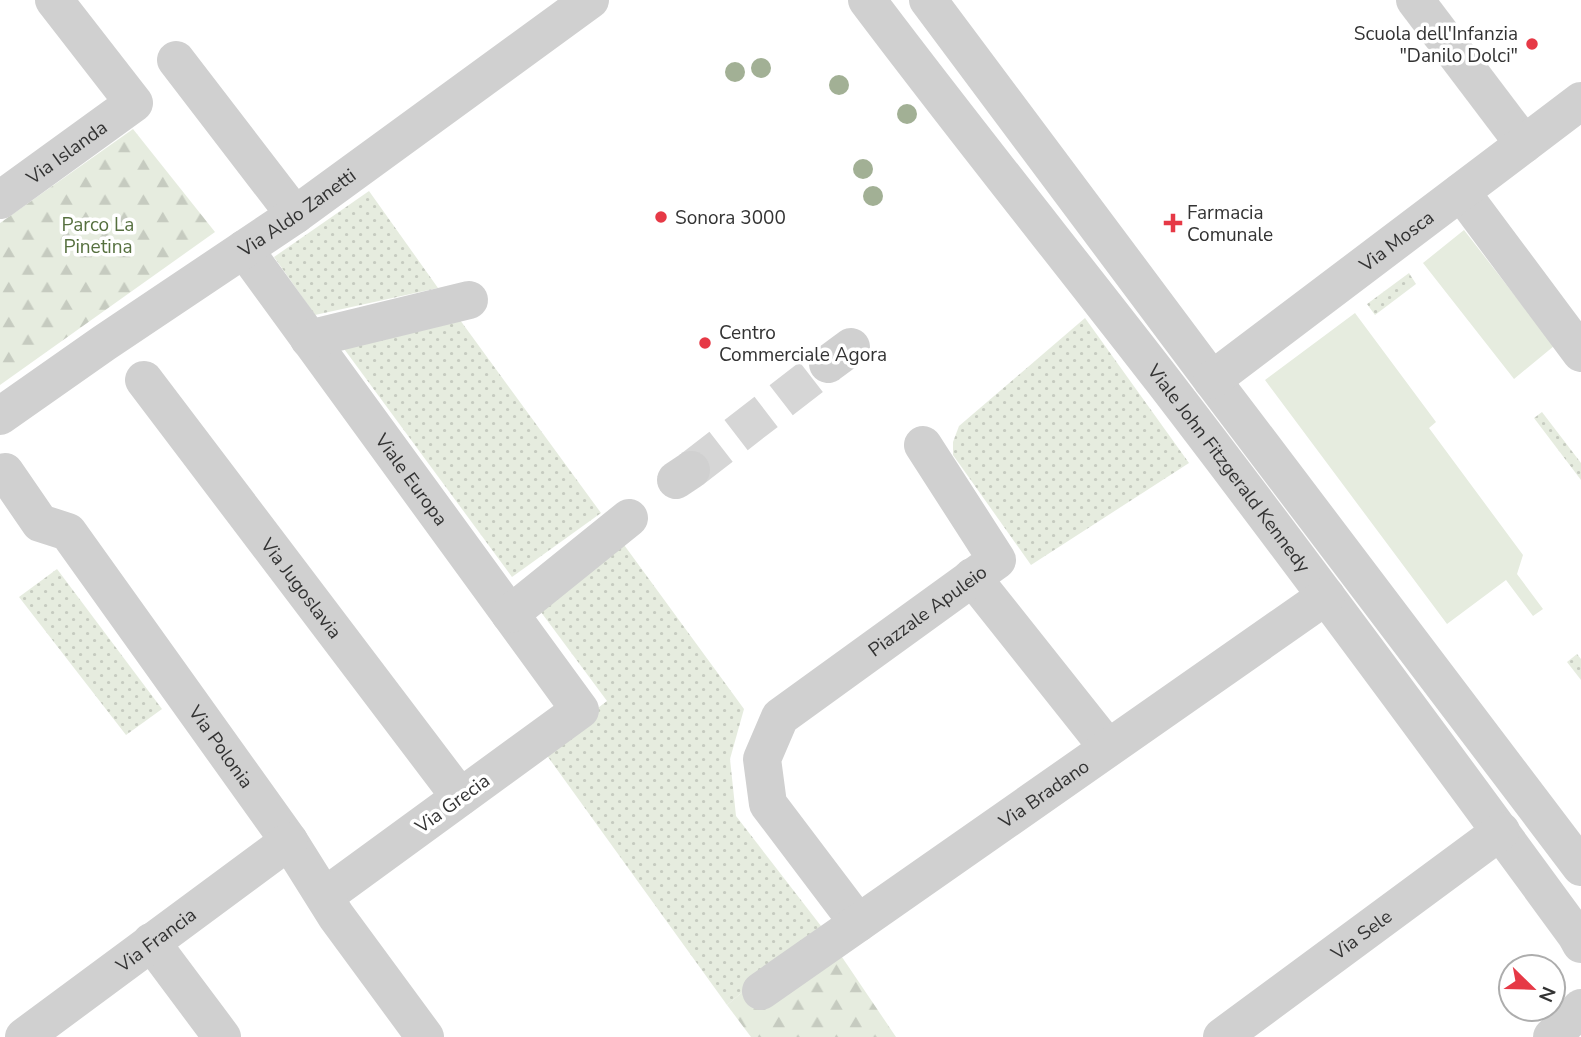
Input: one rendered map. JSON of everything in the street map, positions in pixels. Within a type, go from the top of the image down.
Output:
[{"type":"street","name":"Via Islanda","points":[[0,200],[134,103],[54,0]]},
{"type":"street","name":"Via Aldo Zanetti","points":[[0,416],[295,215],[590,0]]},
{"type":"street","name":"Viale John Fitzgerald Kennedy","points":[[867,0],[1326,596],[1501,831],[1581,944]]},
{"type":"street","name":"Viale John Fitzgerald Kennedy","points":[[928,0],[1581,867]]},
{"type":"street","points":[[1415,0],[1524,144]]},
{"type":"street","points":[[176,60],[295,215]]},
{"type":"street","name":"Via Mosca","points":[[1212,380],[1581,101]]},
{"type":"street","points":[[1461,192],[1581,353]]},
{"type":"street","name":"Viale Europa","points":[[244,249],[580,710]]},
{"type":"street","points":[[309,339],[468,300]]},
{"type":"street","name":"Via Jugoslavia","points":[[144,380],[460,797]]},
{"type":"street","name":"Piazzale Apuleio","points":[[858,923],[768,804],[762,759],[780,717],[997,560],[923,445]]},
{"type":"street","name":"Via Polonia","points":[[5,472],[40,523],[68,532],[289,841],[336,916],[425,1037]]},
{"type":"street","points":[[510,614],[629,518]]},
{"type":"street","points":[[972,578],[1108,748]]},
{"type":"street","name":"Via Bradano","points":[[761,992],[1326,596]]},
{"type":"street","name":"Via Grecia","points":[[324,896],[580,710]]},
{"type":"street","name":"Via Sele","points":[[1222,1037],[1501,831]]},
{"type":"street","name":"Via Francia","points":[[35,1034],[151,942],[289,841]]},
{"type":"street","points":[[151,942],[222,1037]]},
{"type":"street","points":[[1552,1037],[1581,1008]]},
{"type":"green space","name":"Parco La Pinetina","points":[[133,129],[215,232],[0,385],[0,223]]},
{"type":"green space","points":[[369,191],[438,288],[315,315],[274,257]]},
{"type":"green space","points":[[1464,230],[1554,346],[1514,379],[1423,263]]},
{"type":"green space","points":[[1409,273],[1416,284],[1375,315],[1367,304]]},
{"type":"green space","points":[[1355,313],[1436,422],[1429,428],[1523,555],[1517,574],[1543,609],[1533,616],[1506,580],[1447,624],[1265,380]]},
{"type":"green space","points":[[1085,318],[1189,463],[1031,565],[953,455],[953,442],[959,426]]},
{"type":"green space","points":[[460,320],[601,513],[512,577],[339,342]]},
{"type":"green space","points":[[1542,412],[1581,463],[1581,480],[1534,418]]},
{"type":"green space","points":[[619,538],[744,709],[730,759],[736,816],[821,926],[727,1005],[543,750],[607,701],[535,604]]},
{"type":"green space","points":[[57,569],[162,709],[126,735],[19,597]]},
{"type":"green space","points":[[1577,654],[1581,659],[1581,680],[1567,662]]},
{"type":"green space","points":[[821,926],[896,1037],[751,1037],[727,1005]]},
{"type":"tunnel","points":[[691,470],[828,364]]},
{"type":"place","name":"Scuola dell'Infanzia \"Danilo Dolci\"","points":[[1532,44]]},
{"type":"place","name":"Sonora 3000","points":[[661,217]]},
{"type":"place","name":"Farmacia Comunale","points":[[1173,223]]},
{"type":"place","name":"Centro Commerciale Agora","points":[[705,343]]}]
